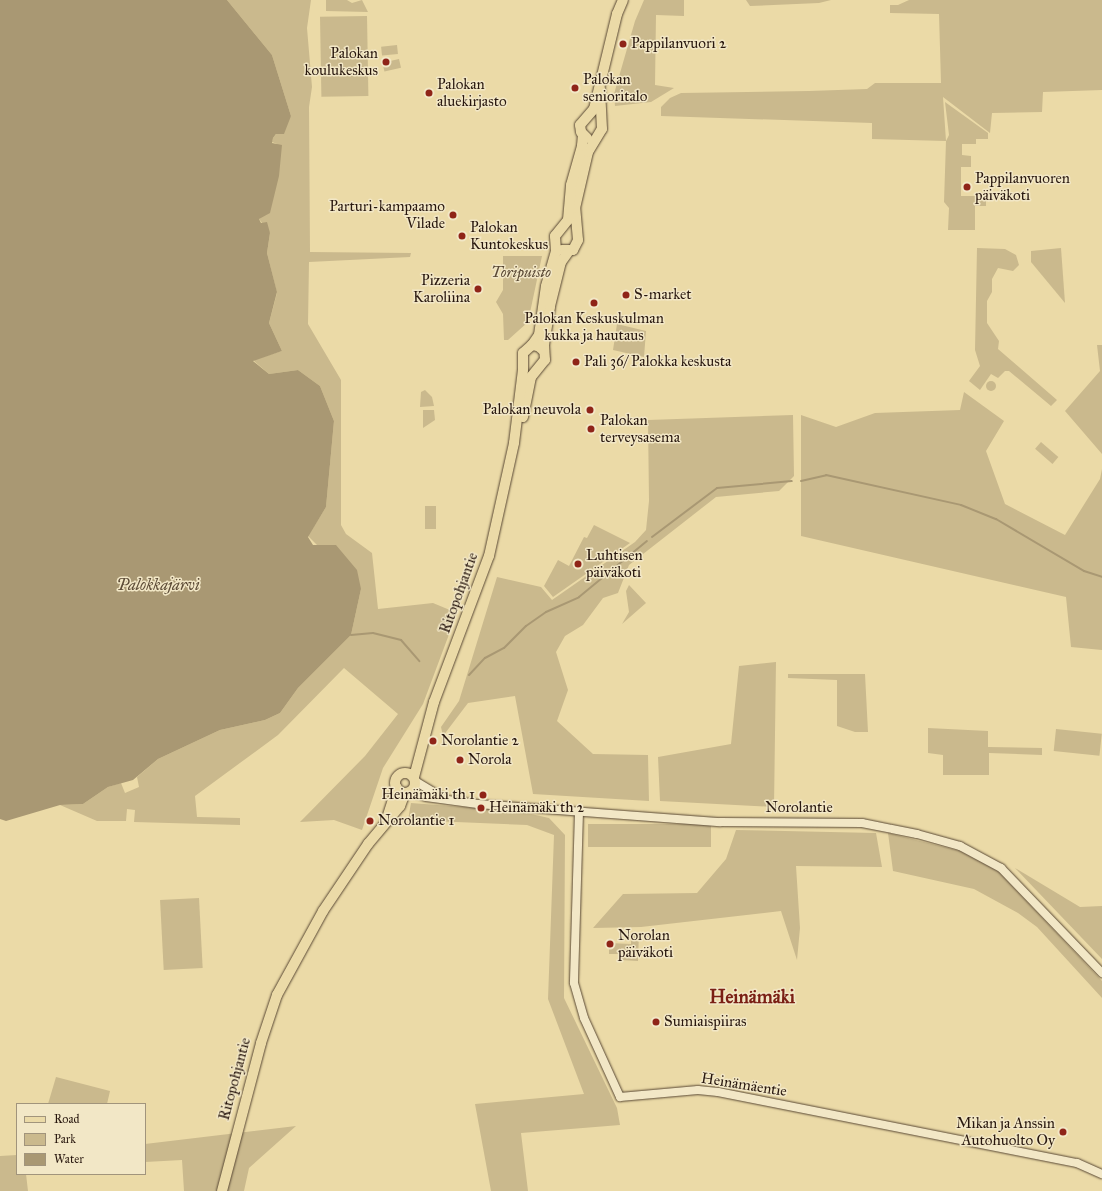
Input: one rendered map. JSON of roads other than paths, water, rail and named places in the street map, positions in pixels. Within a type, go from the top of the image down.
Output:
[{"type":"main road","points":[[600,89],[602,129],[588,152],[577,193],[577,244],[569,251],[561,262],[550,304],[544,351],[544,363],[538,368],[531,368],[523,362],[523,353],[532,345],[539,335],[543,302],[556,244],[556,236],[568,220],[571,185],[582,146],[580,125],[588,118],[594,109],[613,38],[617,14],[623,0]]},
{"type":"main road","points":[[613,38],[628,0]]},
{"type":"main road","points":[[588,118],[594,118],[601,124]]},
{"type":"main road","points":[[582,135],[590,139],[598,136]]},
{"type":"main road","points":[[560,230],[569,229],[576,233]]},
{"type":"main road","points":[[556,244],[561,250],[569,251]]},
{"type":"main road","points":[[532,345],[538,346],[544,351]]},
{"type":"main road","name":"Ritopohjantie","points":[[412,777],[434,702],[490,556],[514,443],[523,362]]},
{"type":"main road","name":"Ritopohjantie","points":[[514,443],[522,423],[529,381],[538,368]]},
{"type":"main road","points":[[412,777],[404,791],[396,779],[412,777]]},
{"type":"main road","name":"Ritopohjantie","points":[[222,1191],[266,1024],[286,978],[323,911],[386,821],[400,806],[404,791]]},
{"type":"street","name":"Norolantie","points":[[412,777],[444,799]]},
{"type":"street","name":"Norolantie","points":[[404,791],[426,797],[579,812],[720,822],[862,823],[889,827],[960,846],[1001,868],[1102,973]]},
{"type":"street","name":"Heinämäentie","points":[[579,812],[574,983],[584,1018],[620,1097],[698,1090],[718,1092],[1077,1163],[1102,1174]]},
{"type":"water","name":"Palokkajärvi","points":[[0,0],[227,0],[272,55],[291,116],[284,134],[276,134],[273,138],[272,143],[282,145],[279,176],[270,213],[259,219],[261,223],[267,222],[270,233],[267,253],[277,292],[269,323],[282,351],[253,361],[269,374],[298,370],[320,386],[334,421],[326,507],[308,537],[313,545],[336,545],[357,570],[361,589],[351,635],[298,688],[280,713],[265,720],[220,730],[158,759],[133,780],[108,787],[83,804],[60,805],[6,821],[0,819]]},
{"type":"waterway","points":[[801,481],[826,475],[961,505],[996,519],[1084,571],[1102,577]]},
{"type":"waterway","points":[[652,537],[717,488],[792,481]]},
{"type":"waterway","points":[[469,675],[485,658],[504,648],[526,626],[546,612],[579,597],[647,541]]},
{"type":"waterway","points":[[351,635],[373,633],[401,640],[419,661]]},
{"type":"place","name":"Pappilanvuori 2","points":[[623,44]]},
{"type":"place","name":"Palokan koulukeskus","points":[[386,62]]},
{"type":"place","name":"Palokan senioritalo","points":[[575,88]]},
{"type":"place","name":"Palokan aluekirjasto","points":[[429,93]]},
{"type":"place","name":"Pappilanvuoren päiväkoti","points":[[967,187]]},
{"type":"place","name":"Parturi-kampaamo Vilade","points":[[453,215]]},
{"type":"place","name":"Palokan Kuntokeskus","points":[[462,236]]},
{"type":"place","name":"Pizzeria Karoliina","points":[[478,289]]},
{"type":"place","name":"S-market","points":[[626,295]]},
{"type":"place","name":"Palokan Keskuskulman kukka ja hautaus","points":[[594,303]]},
{"type":"place","name":"Pali 36/ Palokka keskusta","points":[[576,362]]},
{"type":"place","name":"Palokan neuvola","points":[[590,410]]},
{"type":"place","name":"Palokan terveysasema","points":[[591,429]]},
{"type":"place","name":"Luhtisen päiväkoti","points":[[578,564]]},
{"type":"place","name":"Norolantie 2","points":[[433,741]]},
{"type":"place","name":"Norola","points":[[460,760]]},
{"type":"place","name":"Heinämäki th 1","points":[[483,795]]},
{"type":"place","name":"Heinämäki th 2","points":[[481,808]]},
{"type":"place","name":"Norolantie 1","points":[[370,821]]},
{"type":"place","name":"Norolan päiväkoti","points":[[610,944]]},
{"type":"place","name":"Sumiaispiiras","points":[[656,1022]]},
{"type":"place","name":"Mikan ja Anssin Autohuolto Oy","points":[[1063,1132]]},
{"type":"district","name":"Heinämäki","points":[[752,997]]},
{"type":"park label","name":"Toripuisto","points":[[521,273]]}]
